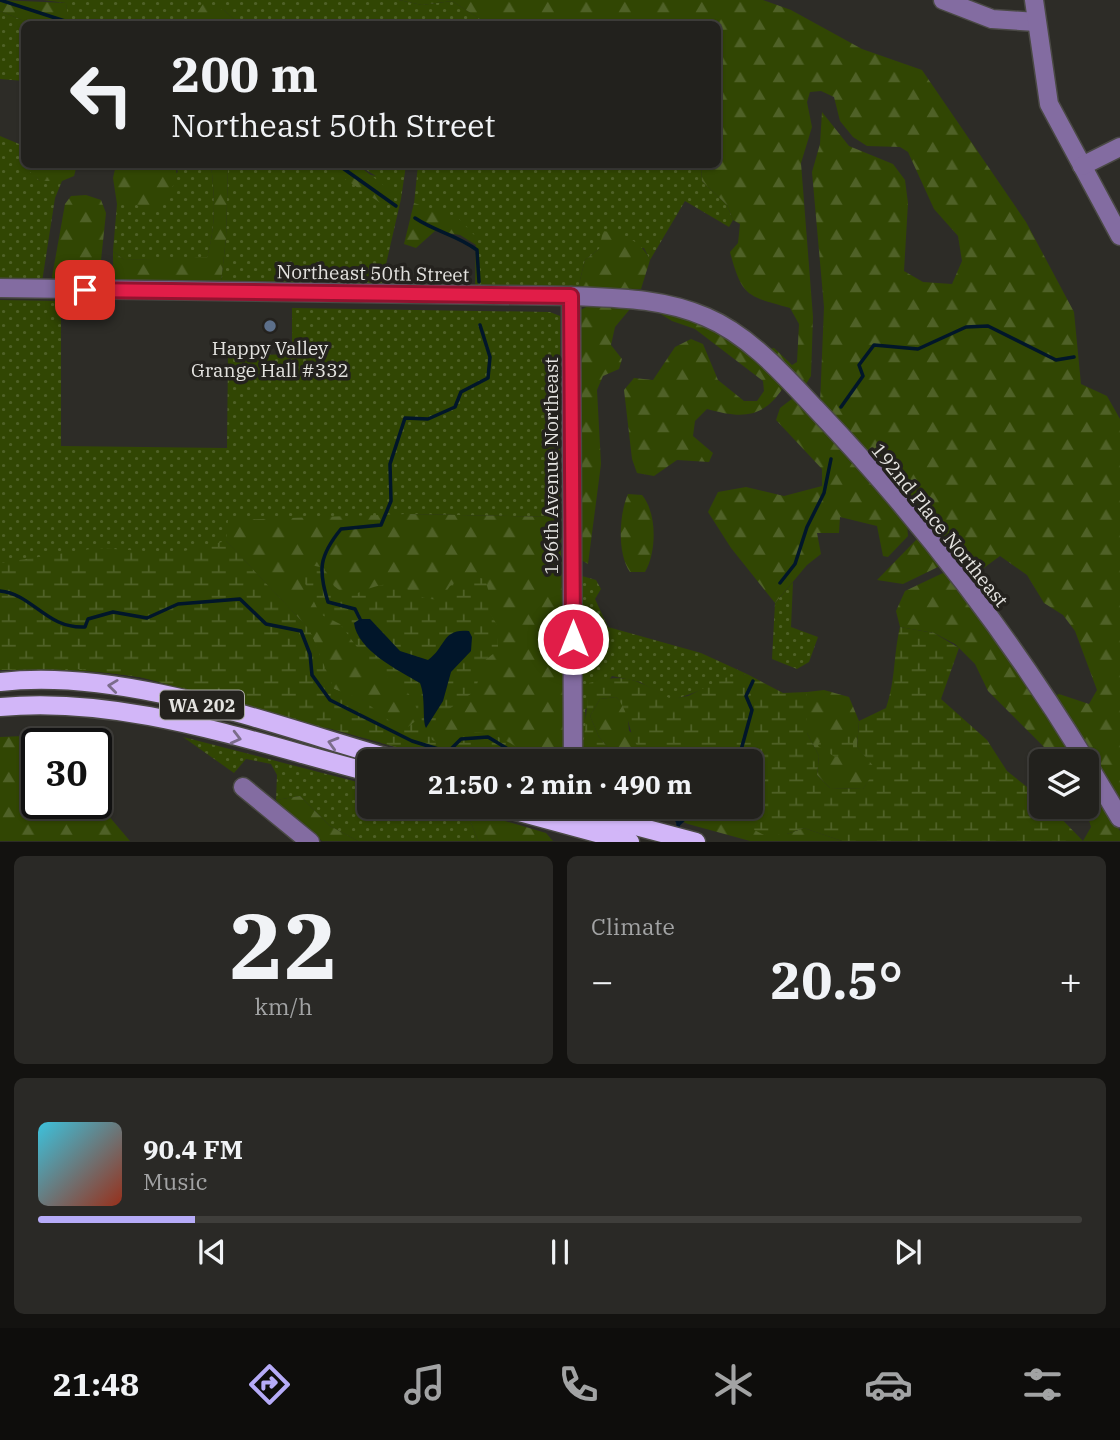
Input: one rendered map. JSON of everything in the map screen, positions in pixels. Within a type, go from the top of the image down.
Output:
[{"type":"main road","name":"WA 202","points":[[0,682],[65,681],[123,687],[182,699],[357,749]]},
{"type":"main road","name":"WA 202","points":[[0,707],[64,706],[119,712],[357,769]]},
{"type":"main road","points":[[544,819],[581,836],[629,842]]},
{"type":"main road","points":[[607,819],[692,841]]},
{"type":"main road","points":[[581,836],[611,820]]},
{"type":"street","points":[[943,0],[992,19],[1036,22]]},
{"type":"street","points":[[1034,0],[1049,104],[1120,236]]},
{"type":"street","points":[[1082,166],[1120,147]]},
{"type":"street","name":"Northeast 50th Street","points":[[0,288],[571,296],[651,300],[708,317],[737,335]]},
{"type":"street","name":"196th Avenue Northeast","points":[[571,296],[573,749]]},
{"type":"street","name":"192nd Place Northeast","points":[[737,335],[788,380],[836,430],[938,549],[1021,664],[1077,749]]},
{"type":"street","name":"192nd Place Northeast","points":[[1099,783],[1120,818]]},
{"type":"street","points":[[243,787],[310,842]]},
{"type":"green space","points":[[0,0],[66,3],[69,21],[22,20],[0,11]]},
{"type":"green space","points":[[43,0],[399,0],[422,5],[452,1],[483,21],[236,21],[224,10],[193,21],[68,21],[66,3]]},
{"type":"green space","points":[[399,0],[763,0],[791,10],[862,49],[922,70],[1026,222],[1074,312],[1081,384],[1107,396],[1120,419],[1120,804],[1099,772],[1099,749],[1084,749],[1051,698],[1059,694],[1089,704],[1097,690],[1075,631],[1063,615],[1044,603],[1027,575],[1000,556],[977,573],[999,609],[994,613],[820,404],[824,307],[812,172],[820,144],[822,112],[849,146],[893,164],[905,180],[908,203],[904,271],[923,282],[952,284],[962,261],[958,236],[934,209],[908,152],[900,147],[867,146],[853,137],[840,121],[834,97],[821,91],[810,92],[807,102],[812,127],[801,163],[813,317],[811,376],[806,384],[797,380],[768,349],[774,348],[792,365],[797,362],[799,324],[790,308],[755,297],[743,286],[730,252],[738,243],[740,224],[733,220],[727,205],[702,181],[701,168],[721,168],[721,21],[483,21],[452,1],[422,5]]},
{"type":"green space","points":[[203,4],[224,10],[236,21],[192,21]]},
{"type":"green space","points":[[0,11],[22,20],[34,21],[21,21],[21,81],[0,79]]},
{"type":"green space","points":[[0,136],[21,145],[21,168],[33,168],[30,171],[40,181],[62,181],[55,198],[42,282],[0,282]]},
{"type":"green space","points":[[32,168],[76,168],[74,176],[62,181],[40,181],[29,171]]},
{"type":"green space","points":[[115,168],[176,168],[176,171],[174,184],[153,211],[134,204],[117,204],[113,178]]},
{"type":"green space","points":[[176,168],[211,168],[214,212],[207,258],[124,260],[113,251],[117,204],[134,204],[178,172]]},
{"type":"green space","points":[[211,168],[228,168],[226,238],[221,282],[113,281],[113,251],[124,260],[207,257],[214,211]]},
{"type":"green space","points":[[228,168],[338,168],[376,176],[363,168],[406,168],[381,286],[221,282],[226,238]]},
{"type":"green space","points":[[328,168],[362,168],[392,192],[388,201],[382,204]]},
{"type":"green space","points":[[418,168],[701,168],[702,181],[727,205],[733,220],[729,227],[685,201],[650,260],[644,248],[599,249],[585,260],[578,288],[475,287],[476,238],[414,204]]},
{"type":"green space","points":[[86,195],[101,200],[106,213],[99,279],[96,283],[55,282],[52,277],[65,204],[71,196]]},
{"type":"green space","points":[[414,203],[457,217],[477,238],[476,245],[460,235],[435,231],[416,248],[404,244]]},
{"type":"green space","points":[[603,231],[631,239],[646,253],[650,260],[641,289],[578,288],[585,260],[599,249]]},
{"type":"green space","points":[[0,300],[61,301],[61,446],[227,448],[228,356],[292,354],[292,308],[550,312],[560,316],[560,517],[407,514],[226,541],[309,629],[363,700],[325,729],[209,694],[139,677],[87,671],[0,670]]},
{"type":"green space","points":[[595,302],[653,305],[717,327],[782,379],[783,388],[767,406],[750,414],[730,414],[707,409],[695,421],[693,436],[713,453],[709,462],[677,460],[654,476],[637,473],[632,459],[624,390],[634,378],[653,380],[675,347],[691,339],[703,344],[718,380],[744,401],[757,401],[764,391],[763,381],[695,329],[672,321],[649,307],[630,309],[615,327],[611,345],[622,359],[619,369],[603,376],[597,390],[601,464],[588,564],[581,560],[580,546],[579,311]]},
{"type":"green space","points":[[793,398],[907,524],[908,536],[888,557],[883,556],[877,526],[840,517],[839,533],[817,533],[821,554],[807,565],[775,603],[731,548],[708,512],[718,492],[746,487],[784,496],[822,486],[822,469],[776,420],[780,408]]},
{"type":"green space","points":[[628,494],[642,495],[653,522],[652,554],[645,572],[630,572],[623,555],[621,523]]},
{"type":"green space","points":[[407,514],[560,517],[566,749],[403,749],[381,743],[363,700],[334,689],[309,629],[226,541],[228,520]]},
{"type":"green space","points":[[916,540],[920,540],[939,561],[938,567],[903,584],[877,580]]},
{"type":"green space","points":[[226,541],[309,629],[334,689],[363,700],[391,722],[408,727],[419,718],[414,700],[398,682],[376,673],[340,624],[320,614],[299,571],[311,565],[324,568],[334,586],[348,597],[389,584],[403,587],[424,598],[440,600],[450,586],[466,575],[485,579],[490,596],[489,611],[498,627],[498,650],[484,661],[475,691],[439,716],[429,731],[432,740],[442,744],[455,737],[480,732],[503,739],[520,749],[404,749],[140,677],[77,669],[0,670],[0,563],[97,548],[176,553]]},
{"type":"green space","points":[[943,573],[952,576],[1069,749],[1046,749],[988,691],[975,664],[955,644],[934,633],[900,627],[896,611],[905,591]]},
{"type":"green space","points":[[582,576],[596,580],[601,589],[595,599],[608,627],[701,653],[747,674],[671,700],[640,682],[612,676],[585,710],[587,730],[584,749],[578,749]]},
{"type":"green space","points":[[793,582],[791,627],[818,637],[809,662],[797,669],[772,659],[775,603]]},
{"type":"green space","points":[[900,627],[934,633],[959,648],[941,699],[987,740],[1007,771],[1029,788],[1029,819],[1062,819],[1083,841],[842,841],[804,828],[787,834],[764,835],[735,819],[763,819],[763,749],[638,747],[624,709],[616,697],[600,699],[590,716],[599,737],[609,749],[583,749],[589,683],[623,678],[650,687],[671,699],[688,696],[724,678],[747,674],[783,693],[807,692],[807,733],[819,756],[817,775],[830,788],[863,789],[876,769],[857,747],[859,721],[886,708]]},
{"type":"green space","points":[[824,690],[849,697],[859,721],[857,747],[877,769],[863,789],[830,788],[817,775],[819,756],[807,733],[807,692]]},
{"type":"green space","points":[[616,697],[627,709],[629,731],[660,749],[609,749],[599,737],[590,716],[600,699]]},
{"type":"green space","points":[[849,733],[853,738],[853,749],[848,756],[835,757],[818,746],[822,736],[828,744],[837,745]]},
{"type":"green space","points":[[21,736],[21,819],[111,819],[130,841],[0,841],[0,737]]},
{"type":"green space","points":[[183,737],[357,782],[357,819],[474,819],[470,820],[478,841],[358,841],[330,826],[300,796],[276,800],[277,775],[271,764],[246,759],[234,773]]},
{"type":"green space","points":[[300,796],[330,826],[358,841],[322,841],[283,810],[276,800]]},
{"type":"green space","points":[[1099,797],[1120,831],[1120,841],[1083,841],[1091,827],[1089,819],[1099,819]]},
{"type":"green space","points":[[498,819],[546,833],[553,841],[478,841],[470,820]]},
{"type":"green space","points":[[676,819],[736,819],[787,834],[804,828],[842,841],[750,841]]},
{"type":"water","points":[[360,619],[370,619],[400,651],[428,660],[449,635],[469,631],[472,637],[471,651],[451,672],[443,701],[426,728],[420,683],[371,651],[357,633],[354,623]]},
{"type":"waterway","points":[[0,0],[65,21]]},
{"type":"waterway","points":[[343,168],[396,206]]},
{"type":"waterway","points":[[415,218],[477,250],[479,282]]},
{"type":"waterway","points":[[360,619],[355,609],[328,602],[322,572],[328,547],[341,529],[381,525],[391,501],[390,464],[405,418],[428,419],[455,407],[461,392],[488,378],[490,357],[480,325]]},
{"type":"waterway","points":[[841,407],[863,376],[859,365],[874,345],[918,349],[966,327],[988,326],[1056,360],[1074,357]]},
{"type":"waterway","points":[[780,583],[795,564],[807,527],[824,493],[831,459]]},
{"type":"waterway","points":[[0,591],[22,598],[60,623],[85,627],[88,619],[113,612],[147,618],[178,604],[240,599],[266,624],[301,631],[310,654],[312,675],[330,700],[412,741],[438,749]]},
{"type":"waterway","points":[[741,749],[752,710],[746,696],[753,681]]},
{"type":"waterway","points":[[451,749],[461,739],[488,737],[508,749]]},
{"type":"waterway","points":[[676,819],[678,830]]},
{"type":"waterway","points":[[679,824],[684,819]]},
{"type":"place","name":"Happy Valley Grange Hall #332","points":[[270,326]]},
{"type":"route","points":[[85,290],[571,296],[573,639]]}]
